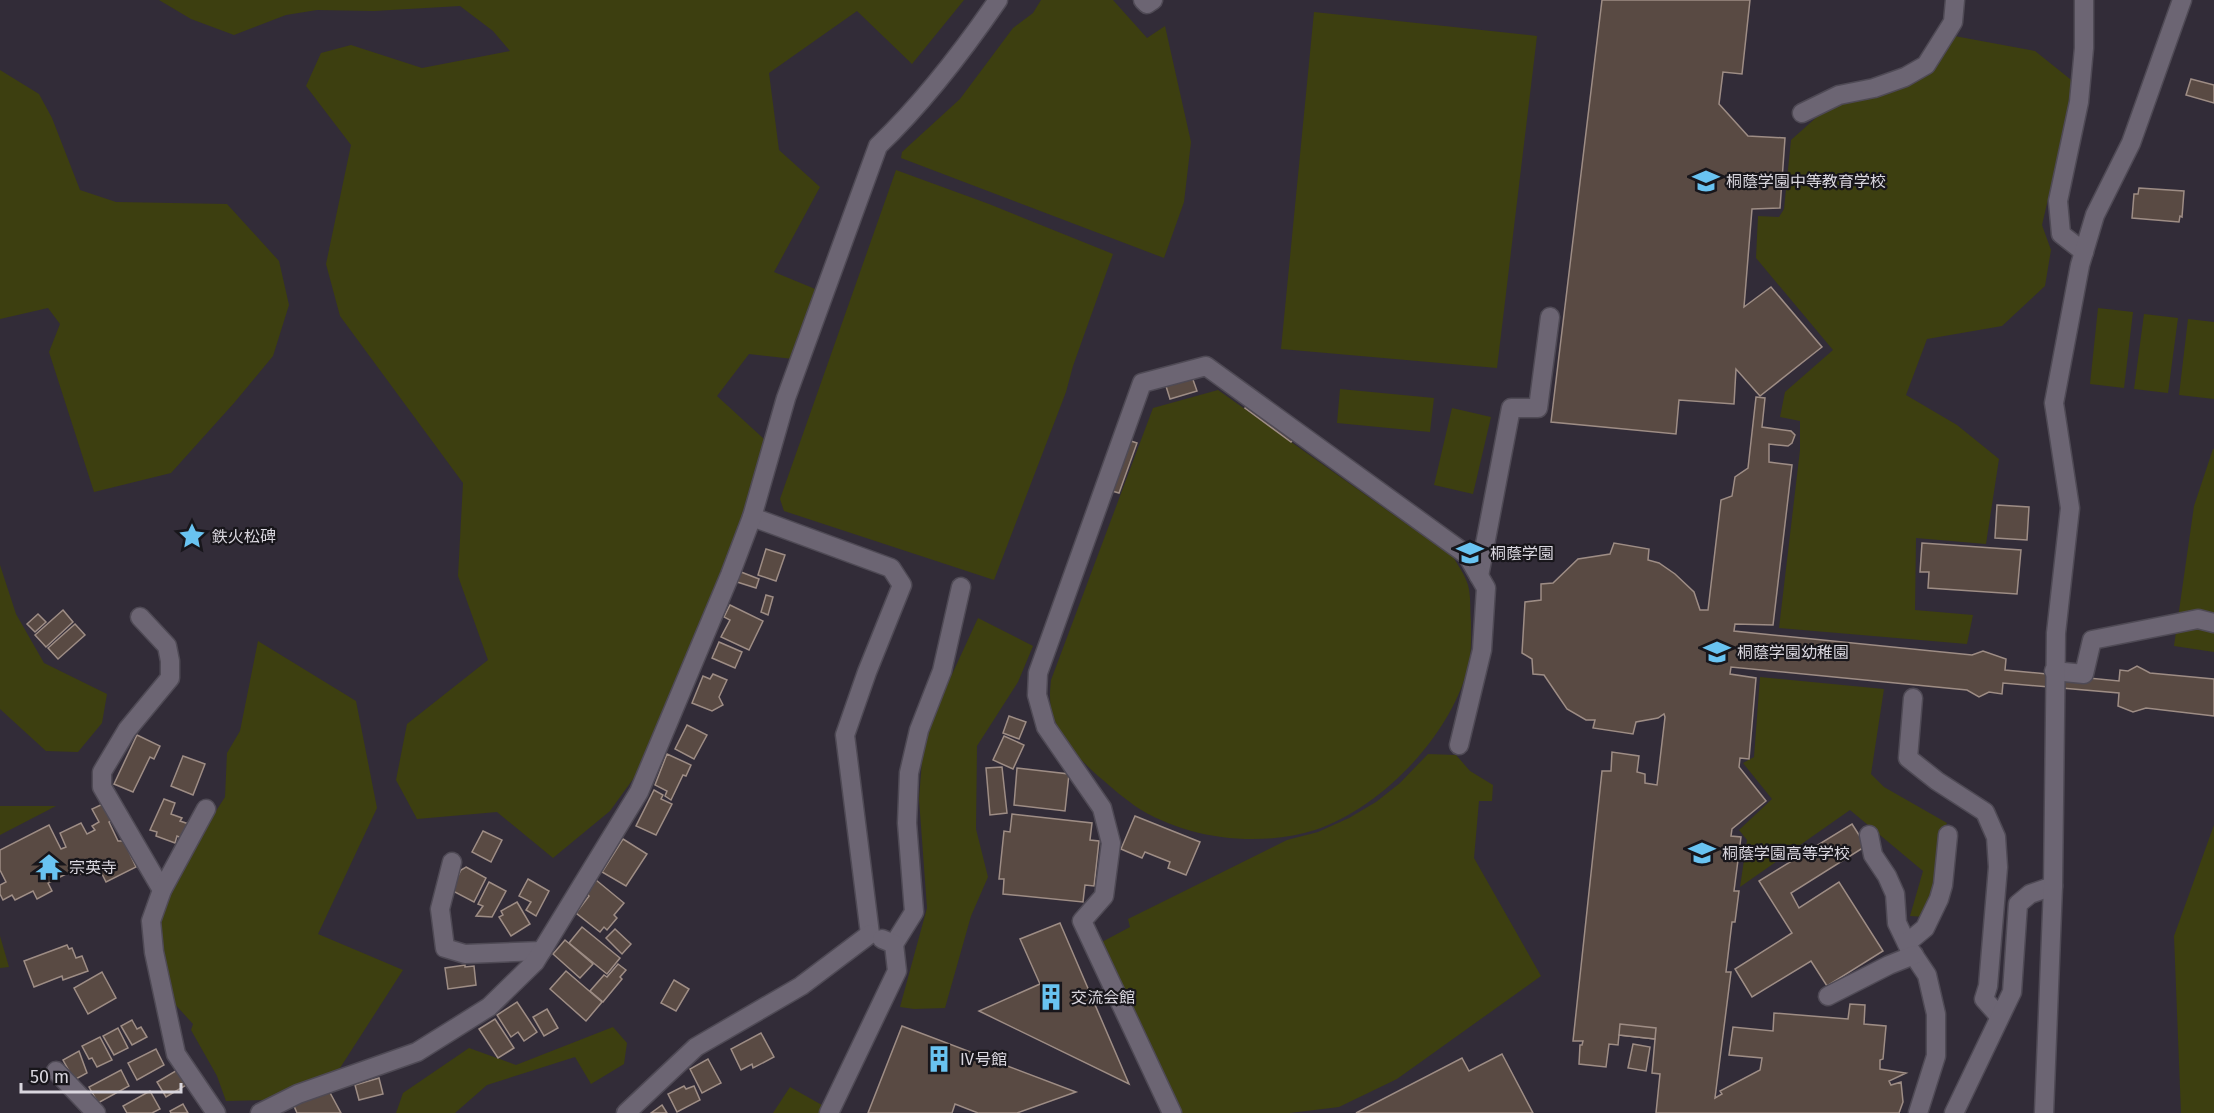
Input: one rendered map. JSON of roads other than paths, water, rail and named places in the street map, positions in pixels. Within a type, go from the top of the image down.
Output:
[{"type":"street","points":[[260,1113],[298,1094],[417,1052],[489,1007],[535,962],[639,792],[752,517],[786,398],[878,146],[896,129],[976,33],[998,0]]},
{"type":"street","points":[[1143,0],[1147,4],[1153,0]]},
{"type":"street","points":[[1802,113],[1839,95],[1874,88],[1905,77],[1926,65],[1953,22],[1955,0]]},
{"type":"street","points":[[2084,0],[2084,48],[2079,102],[2058,201],[2061,234],[2084,252]]},
{"type":"street","points":[[2044,1113],[2053,886],[2054,671],[2070,508],[2054,403],[2084,252],[2095,215],[2132,143],[2182,0]]},
{"type":"street","points":[[1479,576],[1511,408],[1538,408],[1550,317]]},
{"type":"street","points":[[1172,1113],[1082,921],[1104,896],[1111,843],[1102,808],[1046,727],[1037,695],[1038,673],[1142,383],[1206,366],[1467,555],[1486,588],[1482,650],[1459,745]]},
{"type":"street","points":[[752,517],[891,568],[902,585],[867,672],[845,735],[870,934]]},
{"type":"street","points":[[829,1113],[897,971],[894,944],[914,912],[907,823],[909,773],[919,730],[942,671],[961,586]]},
{"type":"street","points":[[140,617],[167,646],[170,678],[127,730],[102,772],[102,787],[162,890]]},
{"type":"street","points":[[2054,671],[2084,674],[2092,640],[2198,619],[2214,623]]},
{"type":"street","points":[[1913,698],[1908,758],[1937,781],[1985,812],[1996,837],[1998,867],[1988,986],[1984,999],[1999,1017]]},
{"type":"street","points":[[206,809],[162,890],[151,921],[153,942],[176,1054],[216,1113]]},
{"type":"street","points":[[1869,835],[1873,855],[1887,876],[1895,894],[1897,923],[1910,949],[1928,975],[1936,1014],[1936,1056],[1918,1113]]},
{"type":"street","points":[[1828,996],[1889,965],[1910,949],[1925,928],[1939,899],[1943,885],[1948,836]]},
{"type":"street","points":[[452,862],[440,909],[445,948],[465,954],[542,951]]},
{"type":"street","points":[[1954,1113],[2012,992],[2018,904],[2030,894],[2053,886]]},
{"type":"street","points":[[870,934],[894,944]]},
{"type":"street","points":[[626,1113],[696,1047],[801,986],[870,934]]},
{"type":"street","points":[[56,1071],[96,1113]]},
{"type":"place","name":"桐蔭学園中等教育学校","points":[[1706,181]]},
{"type":"place","name":"鉄火松碑","points":[[192,536]]},
{"type":"place","name":"桐蔭学園","points":[[1470,553]]},
{"type":"place","name":"桐蔭学園幼稚園","points":[[1717,652]]},
{"type":"place","name":"桐蔭学園高等学校","points":[[1702,853]]},
{"type":"place","name":"宗英寺","points":[[49,867]]},
{"type":"place","name":"交流会館","points":[[1051,997]]},
{"type":"place","name":"Ⅳ号館","points":[[939,1059]]}]
